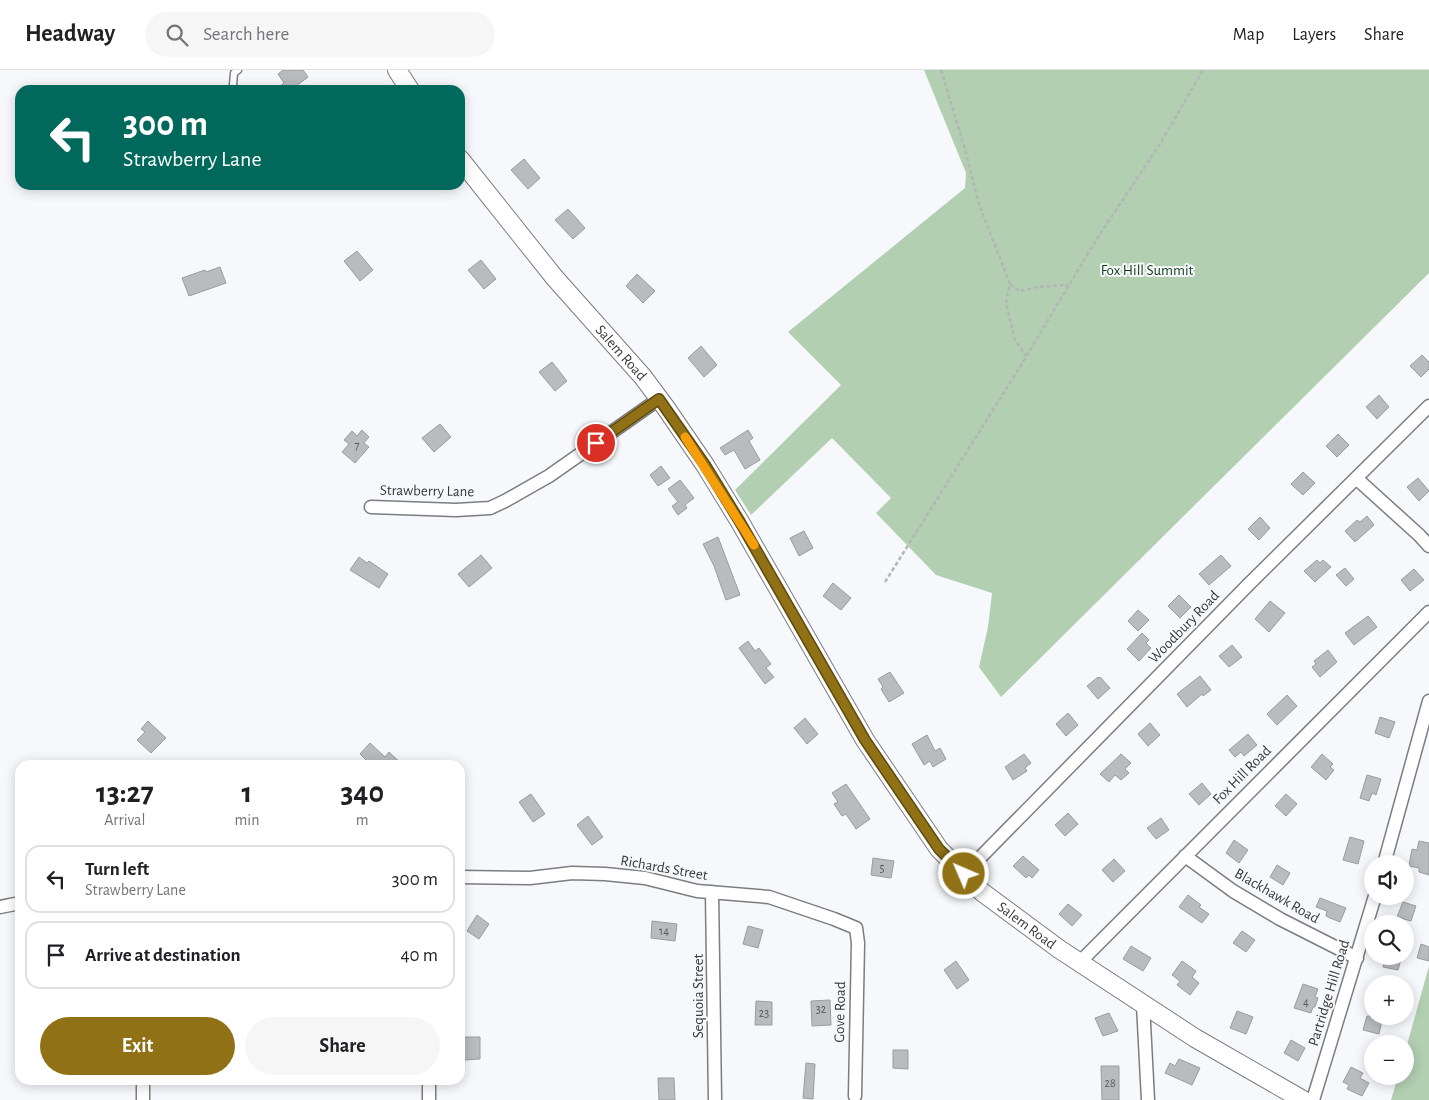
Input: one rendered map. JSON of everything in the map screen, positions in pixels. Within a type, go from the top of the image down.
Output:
[{"type":"main road","points":[[397,70],[407,85]]},
{"type":"main road","name":"Salem Road","points":[[465,165],[554,277],[643,377],[705,465],[740,522],[865,740],[939,849],[982,892],[1080,962],[1195,1038],[1303,1100]]},
{"type":"street","name":"Strawberry Lane","points":[[371,507],[456,510],[490,508],[549,476],[659,399]]},
{"type":"street","name":"Woodbury Road","points":[[964,874],[1242,591],[1429,406]]},
{"type":"street","points":[[1356,478],[1429,546]]},
{"type":"street","name":"Fox Hill Road","points":[[1080,962],[1429,612]]},
{"type":"street","points":[[1386,855],[1429,701]]},
{"type":"street","name":"Blackhawk Road","points":[[1185,856],[1233,891],[1280,919],[1357,958]]},
{"type":"street","name":"Richards Street","points":[[465,877],[530,878],[572,873],[645,878],[697,891],[769,896],[856,928]]},
{"type":"street","name":"Sequoia Street","points":[[712,892],[715,1100]]},
{"type":"street","points":[[0,907],[15,904]]},
{"type":"street","name":"Partridge Hill Road","points":[[1313,1100],[1372,905]]},
{"type":"street","name":"Gove Road","points":[[855,1096],[858,943],[856,928]]},
{"type":"street","points":[[1143,1004],[1148,1100]]},
{"type":"street","points":[[143,1085],[143,1100]]},
{"type":"street","points":[[429,1085],[429,1100]]},
{"type":"lane","points":[[233,85],[234,73],[238,70]]},
{"type":"path","points":[[941,70],[979,204],[1010,284],[1006,303],[1015,340],[1026,356]]},
{"type":"path","points":[[885,582],[1098,237],[1160,144],[1203,70]]},
{"type":"path","points":[[1010,284],[1020,291],[1054,285],[1069,285]]},
{"type":"green space","name":"Fox Hill Summit","points":[[924,70],[1429,70],[1429,273],[1001,697],[979,667],[988,627],[992,593],[936,575],[876,513],[891,498],[832,438],[751,515],[735,490],[841,385],[788,332],[965,188],[966,173]]},
{"type":"green space","points":[[1429,966],[1429,1100],[1391,1100],[1395,1085],[1414,1085],[1414,1035],[1410,1035]]},
{"type":"building","points":[[283,70],[303,70],[308,77],[298,85],[281,85],[284,83],[278,74]]},
{"type":"building","points":[[524,159],[540,178],[528,189],[511,170]]},
{"type":"building","points":[[568,209],[585,228],[573,239],[555,220]]},
{"type":"building","points":[[357,251],[373,270],[360,281],[344,261]]},
{"type":"building","points":[[481,260],[496,279],[484,289],[468,270]]},
{"type":"building","points":[[220,267],[226,283],[189,296],[182,278]]},
{"type":"building","points":[[637,274],[655,291],[643,303],[626,286]]},
{"type":"building","points":[[701,346],[717,365],[704,377],[688,358]]},
{"type":"building","points":[[1422,355],[1429,362],[1429,369],[1421,377],[1410,366]]},
{"type":"building","points":[[552,362],[567,381],[555,391],[539,372]]},
{"type":"building","points":[[1379,395],[1389,407],[1377,419],[1366,407]]},
{"type":"building","points":[[440,424],[451,437],[434,452],[422,438]]},
{"type":"building","points":[[362,430],[369,437],[364,443],[369,447],[355,463],[342,452],[349,444],[344,440],[352,431],[357,436]]},
{"type":"building","points":[[748,430],[753,438],[749,441],[760,460],[745,469],[734,450],[725,455],[720,448]]},
{"type":"building","points":[[1338,434],[1349,445],[1337,457],[1326,446]]},
{"type":"building","points":[[661,466],[670,478],[658,486],[650,475]]},
{"type":"building","points":[[1303,472],[1315,483],[1303,495],[1291,484]]},
{"type":"building","points":[[1418,478],[1429,491],[1419,501],[1407,487]]},
{"type":"building","points":[[680,480],[694,498],[685,505],[687,508],[678,515],[672,506],[678,502],[668,489]]},
{"type":"building","points":[[1367,516],[1374,525],[1355,542],[1345,531],[1357,520],[1360,522]]},
{"type":"building","points":[[1260,517],[1270,528],[1259,540],[1248,529]]},
{"type":"building","points":[[804,531],[813,548],[799,556],[790,538]]},
{"type":"building","points":[[718,537],[740,595],[726,600],[714,566],[703,544]]},
{"type":"building","points":[[481,555],[492,568],[469,587],[458,574]]},
{"type":"building","points":[[1221,555],[1231,566],[1209,585],[1199,574]]},
{"type":"building","points":[[359,557],[367,563],[369,561],[388,574],[379,588],[350,570]]},
{"type":"building","points":[[1317,560],[1320,563],[1323,560],[1331,567],[1315,582],[1304,571]]},
{"type":"building","points":[[1345,568],[1354,579],[1346,586],[1336,575]]},
{"type":"building","points":[[1414,569],[1424,580],[1410,591],[1401,580]]},
{"type":"building","points":[[833,583],[851,598],[841,610],[823,596]]},
{"type":"building","points":[[1179,595],[1191,607],[1180,618],[1168,606]]},
{"type":"building","points":[[1270,601],[1285,613],[1269,632],[1255,619]]},
{"type":"building","points":[[1138,610],[1149,620],[1138,631],[1128,621]]},
{"type":"building","points":[[1368,616],[1377,627],[1354,645],[1345,633]]},
{"type":"building","points":[[1142,633],[1149,640],[1146,643],[1151,648],[1139,661],[1127,649]]},
{"type":"building","points":[[748,641],[755,651],[759,648],[771,664],[766,668],[774,677],[765,684],[739,648]]},
{"type":"building","points":[[1232,645],[1242,657],[1229,667],[1219,656]]},
{"type":"building","points":[[1328,650],[1337,662],[1320,677],[1312,667],[1316,664],[1314,661]]},
{"type":"building","points":[[890,672],[904,693],[889,702],[881,689],[883,687],[878,679]]},
{"type":"building","points":[[1200,676],[1211,690],[1203,696],[1202,694],[1187,707],[1177,694]]},
{"type":"building","points":[[1098,677],[1110,688],[1098,699],[1087,686]]},
{"type":"building","points":[[1287,695],[1297,706],[1277,725],[1267,714]]},
{"type":"building","points":[[1068,713],[1078,725],[1066,736],[1056,724]]},
{"type":"building","points":[[1380,717],[1395,722],[1389,738],[1375,733]]},
{"type":"building","points":[[805,718],[818,734],[807,744],[794,728]]},
{"type":"building","points":[[148,721],[166,738],[151,753],[137,740],[145,732],[141,729]]},
{"type":"building","points":[[1150,723],[1160,735],[1148,746],[1138,734]]},
{"type":"building","points":[[1248,734],[1257,745],[1244,756],[1241,752],[1235,757],[1229,750]]},
{"type":"building","points":[[927,735],[935,751],[940,748],[946,759],[933,767],[930,761],[924,765],[912,744]]},
{"type":"building","points":[[370,743],[385,757],[389,752],[398,760],[366,760],[360,754]]},
{"type":"building","points":[[1024,754],[1031,763],[1025,768],[1027,771],[1013,780],[1005,767]]},
{"type":"building","points":[[1121,754],[1131,763],[1125,769],[1129,773],[1121,780],[1115,775],[1109,782],[1100,774]]},
{"type":"building","points":[[1322,754],[1333,764],[1330,767],[1334,770],[1326,780],[1311,767]]},
{"type":"building","points":[[1367,775],[1381,779],[1376,795],[1372,793],[1369,801],[1360,798]]},
{"type":"building","points":[[1202,783],[1211,794],[1199,805],[1189,794]]},
{"type":"building","points":[[846,784],[870,819],[856,829],[846,814],[842,816],[834,804],[838,802],[832,793]]},
{"type":"building","points":[[531,794],[545,814],[533,822],[519,802]]},
{"type":"building","points":[[1286,794],[1297,804],[1286,816],[1275,806]]},
{"type":"building","points":[[1068,813],[1078,824],[1065,836],[1055,825]]},
{"type":"building","points":[[588,816],[603,837],[592,845],[577,825]]},
{"type":"building","points":[[1161,818],[1169,830],[1156,839],[1147,828]]},
{"type":"building","points":[[1350,837],[1364,841],[1358,864],[1343,860]]},
{"type":"building","points":[[1234,840],[1248,850],[1239,863],[1226,853]]},
{"type":"building","points":[[1419,841],[1429,843],[1429,875],[1419,872],[1419,868],[1414,867],[1414,855],[1411,855],[1412,849],[1417,850]]},
{"type":"building","points":[[1023,856],[1039,870],[1032,878],[1029,875],[1026,878],[1013,866]]},
{"type":"building","points":[[873,858],[894,861],[891,878],[871,875]]},
{"type":"building","points":[[1114,859],[1125,871],[1113,882],[1102,870]]},
{"type":"building","points":[[1277,865],[1290,873],[1283,885],[1270,877]]},
{"type":"building","points":[[1188,895],[1201,905],[1199,907],[1209,914],[1202,923],[1179,907]]},
{"type":"building","points":[[1320,898],[1346,908],[1340,922],[1326,916],[1327,911],[1316,907]]},
{"type":"building","points":[[1068,904],[1082,915],[1072,926],[1059,914]]},
{"type":"building","points":[[1402,905],[1416,906],[1413,915],[1398,915]]},
{"type":"building","points":[[477,915],[489,924],[479,939],[467,931]]},
{"type":"building","points":[[652,921],[677,924],[675,941],[651,938]]},
{"type":"building","points":[[748,926],[763,930],[758,948],[743,944]]},
{"type":"building","points":[[1242,931],[1255,940],[1246,952],[1233,943]]},
{"type":"building","points":[[1421,944],[1429,947],[1429,961],[1417,958]]},
{"type":"building","points":[[1131,946],[1151,958],[1143,971],[1123,959]]},
{"type":"building","points":[[956,961],[969,980],[957,989],[944,970]]},
{"type":"building","points":[[1182,961],[1196,971],[1192,977],[1199,983],[1190,995],[1177,985],[1180,981],[1172,975]]},
{"type":"building","points":[[1384,965],[1399,965],[1398,970],[1383,967]]},
{"type":"building","points":[[1303,984],[1318,989],[1315,997],[1318,998],[1311,1013],[1294,1008]]},
{"type":"building","points":[[830,1000],[831,1025],[812,1026],[811,1001]]},
{"type":"building","points":[[756,1001],[772,1002],[772,1025],[755,1025]]},
{"type":"building","points":[[1237,1011],[1253,1017],[1246,1034],[1230,1028]]},
{"type":"building","points":[[1109,1013],[1118,1031],[1103,1036],[1095,1018]]},
{"type":"building","points":[[1364,1025],[1381,1025],[1379,1034],[1363,1030]]},
{"type":"building","points":[[465,1037],[480,1037],[480,1059],[465,1060]]},
{"type":"building","points":[[1291,1040],[1305,1048],[1298,1061],[1284,1053]]},
{"type":"building","points":[[893,1050],[908,1050],[908,1069],[893,1068]]},
{"type":"building","points":[[1179,1059],[1200,1068],[1192,1085],[1165,1073],[1170,1063],[1175,1066]]},
{"type":"building","points":[[806,1063],[815,1064],[813,1099],[803,1098]]},
{"type":"building","points":[[1101,1066],[1119,1066],[1119,1100],[1102,1100]]},
{"type":"building","points":[[1351,1067],[1363,1073],[1360,1078],[1364,1080],[1364,1085],[1368,1085],[1362,1096],[1347,1089],[1349,1085],[1343,1082]]},
{"type":"building","points":[[658,1078],[674,1078],[675,1100],[659,1100]]},
{"type":"slow traffic","points":[[685,437],[705,465],[754,545]]},
{"type":"route","points":[[596,443],[659,399],[705,465],[740,522],[865,740],[939,849],[964,874]]}]
